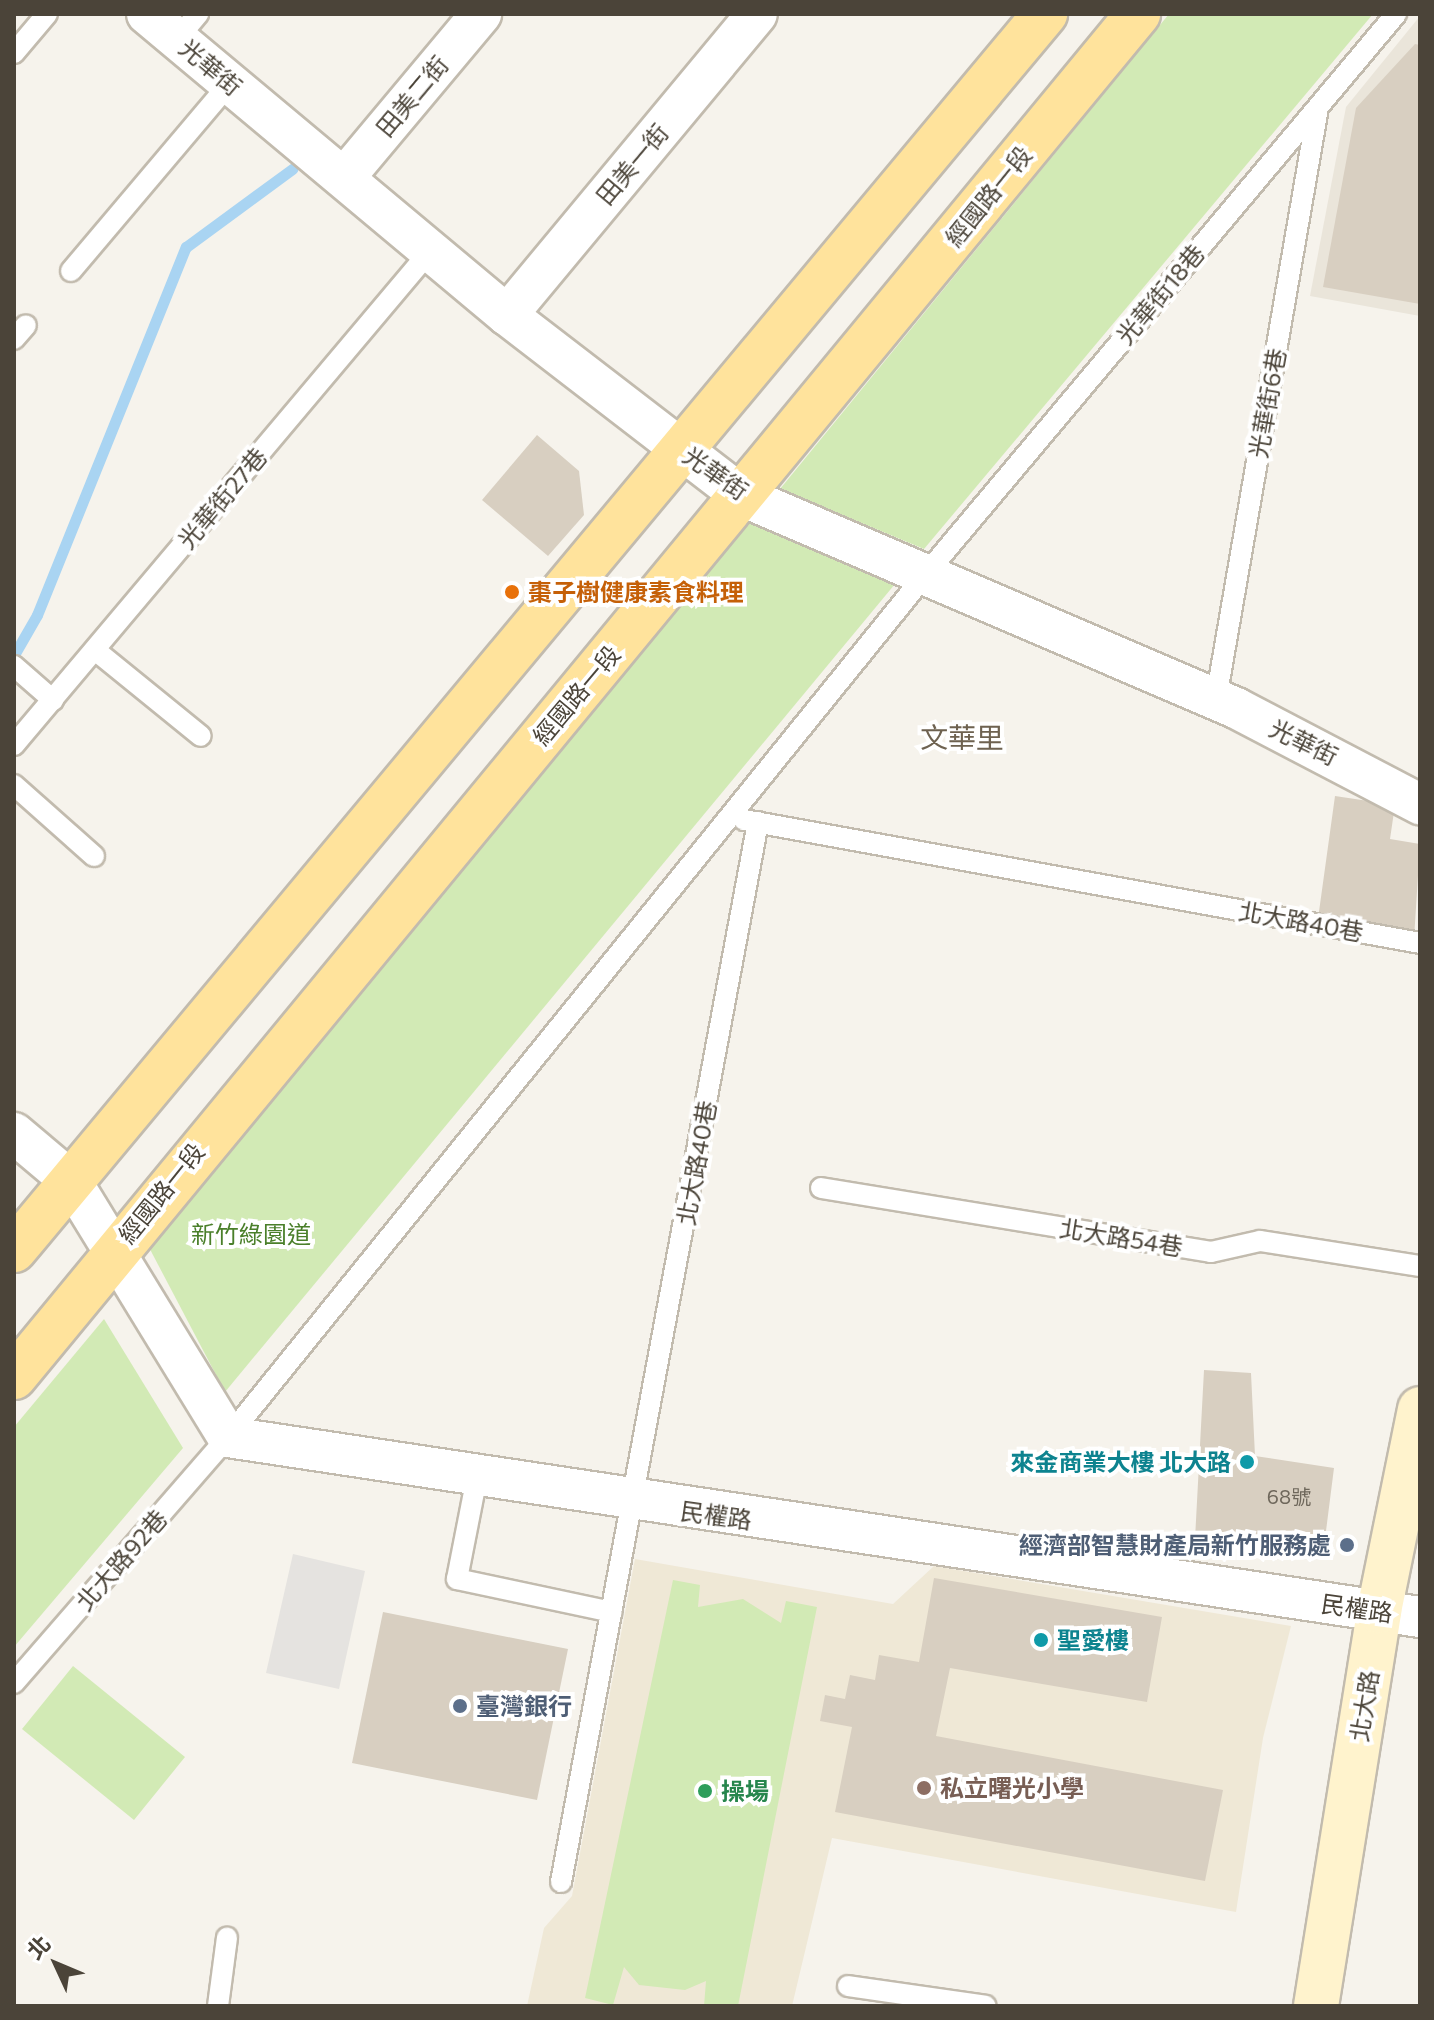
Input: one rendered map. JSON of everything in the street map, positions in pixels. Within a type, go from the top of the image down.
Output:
[{"type":"main road","points":[[14,1250],[684,451],[1045,14]]},
{"type":"main road","name":"經國路一段","points":[[14,1377],[112,1253],[742,496],[1138,14]]},
{"type":"street","name":"光華街","points":[[147,14],[188,27],[230,83],[507,315],[742,496],[1216,699],[1420,804]]},
{"type":"street","name":"田美二街","points":[[344,178],[481,14]]},
{"type":"street","name":"田美一街","points":[[507,315],[757,14]]},
{"type":"street","points":[[14,1133],[71,1181],[112,1253],[228,1437]]},
{"type":"street","name":"北大路","points":[[1316,2006],[1400,1614],[1420,1409]]},
{"type":"street","name":"民權路","points":[[228,1437],[634,1503],[1400,1614]]},
{"type":"lane","points":[[14,53],[47,14]]},
{"type":"lane","name":"光華街18巷","points":[[732,818],[925,575],[1396,14]]},
{"type":"lane","points":[[71,271],[230,83]]},
{"type":"lane","name":"光華街6巷","points":[[1216,699],[1318,107]]},
{"type":"lane","name":"光華街27巷","points":[[14,745],[431,250]]},
{"type":"lane","points":[[95,650],[201,736]]},
{"type":"lane","points":[[14,666],[53,700]]},
{"type":"lane","points":[[14,785],[94,856]]},
{"type":"lane","name":"北大路40巷","points":[[732,818],[1420,943]]},
{"type":"lane","name":"北大路92巷","points":[[14,1683],[228,1437],[732,818]]},
{"type":"lane","name":"北大路40巷","points":[[561,1882],[634,1503],[758,822]]},
{"type":"lane","name":"北大路54巷","points":[[821,1188],[1211,1252],[1260,1241],[1420,1266]]},
{"type":"lane","points":[[477,1477],[457,1579],[612,1612]]},
{"type":"lane","points":[[218,2006],[227,1938]]},
{"type":"lane","points":[[848,1986],[986,2006]]},
{"type":"shaded area","points":[[1420,16],[1420,316],[1310,296],[1346,107]]},
{"type":"shaded area","points":[[293,1554],[365,1571],[339,1689],[266,1673]]},
{"type":"shaded area","name":"私立曙光小學","points":[[635,1559],[893,1604],[934,1566],[1291,1626],[1263,1738],[1236,1912],[832,1838],[792,2006],[527,2006],[544,1928],[572,1896]]},
{"type":"green space","points":[[1169,14],[1373,14],[924,549],[780,489]]},
{"type":"green space","name":"新竹綠園道","points":[[752,520],[895,584],[225,1392],[143,1236]]},
{"type":"green space","points":[[104,1319],[183,1448],[14,1647],[14,1427]]},
{"type":"green space","points":[[673,1580],[700,1585],[698,1607],[743,1599],[781,1623],[786,1601],[817,1607],[738,2006],[704,2006],[706,1981],[685,1990],[639,1985],[624,1967],[613,2005],[585,1998]]},
{"type":"green space","points":[[73,1666],[185,1757],[134,1820],[22,1729]]},
{"type":"building","points":[[1415,44],[1420,45],[1420,304],[1323,287],[1356,108]]},
{"type":"building","points":[[537,435],[579,471],[584,515],[548,556],[482,500]]},
{"type":"building","points":[[1335,796],[1395,805],[1390,839],[1420,844],[1414,939],[1317,926]]},
{"type":"building","name":"來金商業大樓 北大路","points":[[1204,1370],[1251,1373],[1255,1456],[1334,1468],[1326,1531],[1299,1553],[1195,1539]]},
{"type":"building","points":[[934,1578],[1162,1617],[1147,1702],[950,1668],[936,1736],[1223,1790],[1205,1881],[835,1812],[852,1727],[820,1721],[825,1695],[845,1699],[850,1675],[875,1680],[879,1655],[919,1662]]},
{"type":"building","name":"臺灣銀行","points":[[383,1612],[568,1649],[537,1800],[352,1763]]},
{"type":"waterway","points":[[14,655],[37,615],[186,247],[292,169]]},
{"type":"place","name":"棗子樹健康素食料理","points":[[512,592]]},
{"type":"place","name":"來金商業大樓 北大路","points":[[1247,1462]]},
{"type":"place","name":"經濟部智慧財產局新竹服務處","points":[[1347,1545]]},
{"type":"place","name":"聖愛樓","points":[[1041,1640]]},
{"type":"place","name":"臺灣銀行","points":[[460,1706]]},
{"type":"place","name":"私立曙光小學","points":[[924,1788]]},
{"type":"place","name":"操場","points":[[705,1791]]},
{"type":"district","name":"文華里","points":[[962,737]]}]
